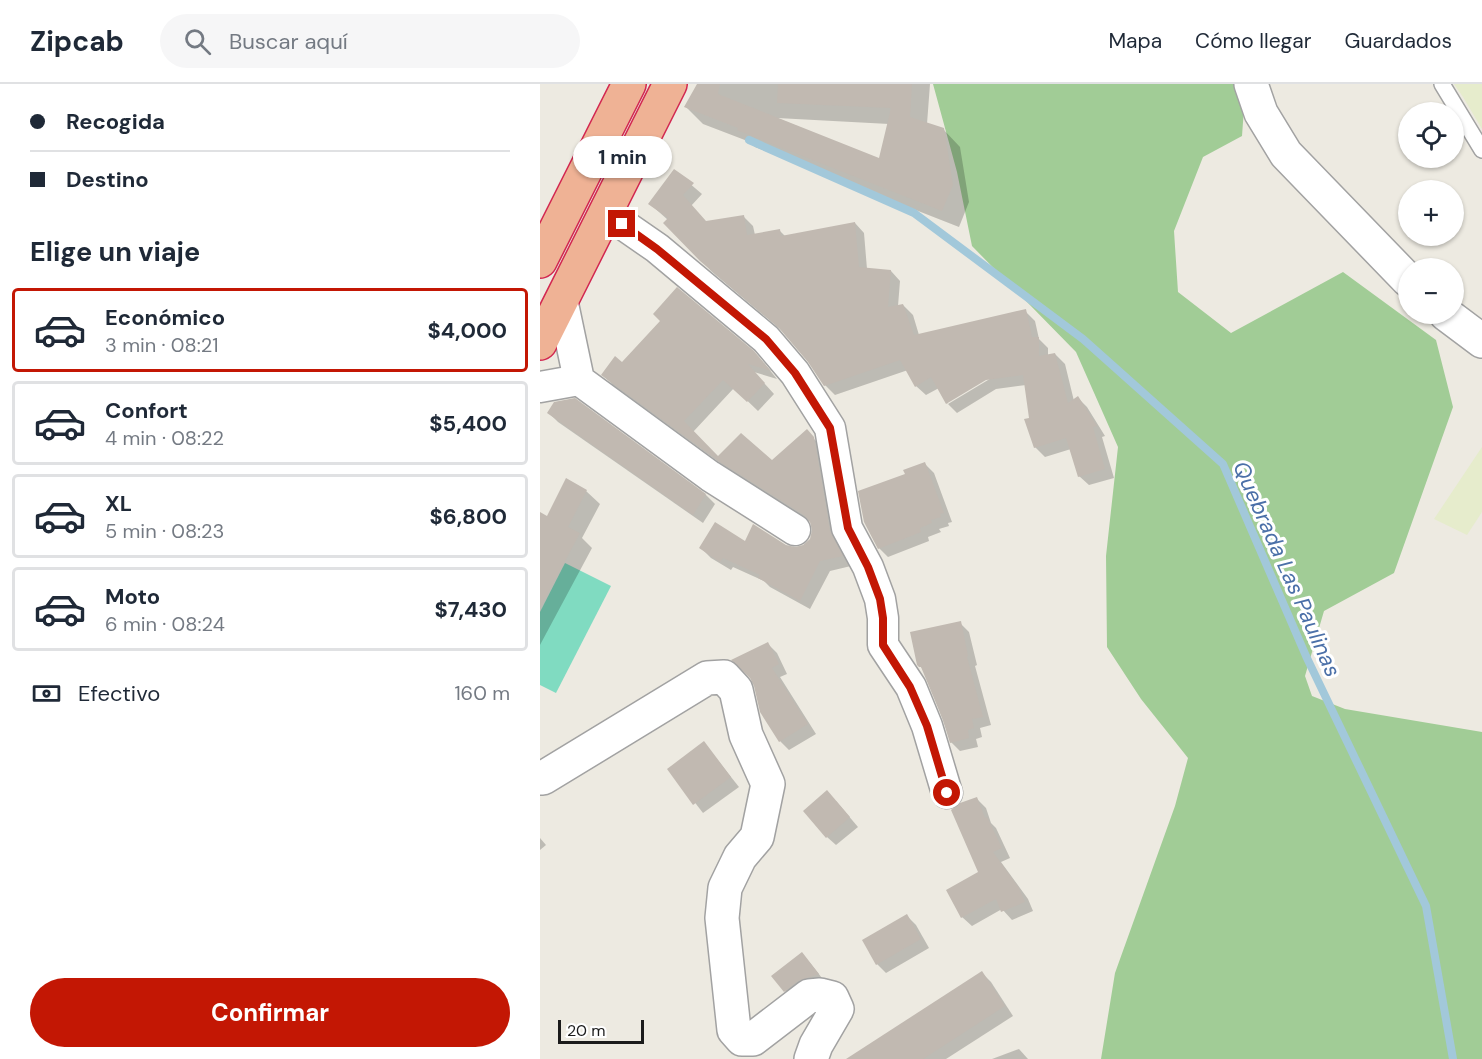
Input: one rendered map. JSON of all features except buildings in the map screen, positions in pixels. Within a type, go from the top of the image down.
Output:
[{"type":"highway","points":[[540,261],[629,84]]},
{"type":"highway","points":[[540,343],[670,84]]},
{"type":"street","points":[[1251,84],[1261,113],[1286,154],[1398,270]]},
{"type":"street","points":[[605,212],[657,249],[766,339],[795,373],[830,428],[848,528],[868,567],[880,599],[883,645],[910,687],[927,726],[947,793]]},
{"type":"street","points":[[562,298],[579,380],[710,476],[795,530]]},
{"type":"street","points":[[1459,324],[1482,341]]},
{"type":"street","points":[[540,387],[579,380]]},
{"type":"street","points":[[540,778],[707,678],[724,677],[736,690],[746,735],[768,784],[757,837],[740,857],[725,888],[722,918],[734,1030],[742,1039],[753,1040],[809,996],[820,995],[832,998],[837,1009],[816,1045],[812,1059]]},
{"type":"lane","points":[[1442,84],[1482,150]]},
{"type":"green space","points":[[933,84],[1237,84],[1244,108],[1242,136],[1203,157],[1174,231],[1178,292],[1231,333],[1343,272],[1398,312],[1398,324],[1414,324],[1436,340],[1453,407],[1394,573],[1324,611],[1305,676],[1312,696],[1345,709],[1482,732],[1482,1059],[1101,1059],[1115,973],[1175,806],[1188,758],[1141,699],[1107,647],[1106,556],[1118,447],[1076,352],[972,246],[957,172]]},
{"type":"green space","points":[[1454,84],[1482,84],[1482,129],[1463,97]]},
{"type":"green space","points":[[1482,447],[1482,512],[1467,535],[1434,519]]},
{"type":"green space","points":[[565,563],[611,586],[556,693],[540,685],[540,612]]},
{"type":"waterway","name":"Quebrada Las Paulinas","points":[[749,140],[914,213],[1083,339],[1223,464],[1306,656],[1426,906],[1453,1059]]},
{"type":"route","points":[[622,224],[657,249],[766,339],[795,373],[830,428],[848,528],[868,567],[880,599],[883,645],[910,687],[927,726],[947,793]]}]
